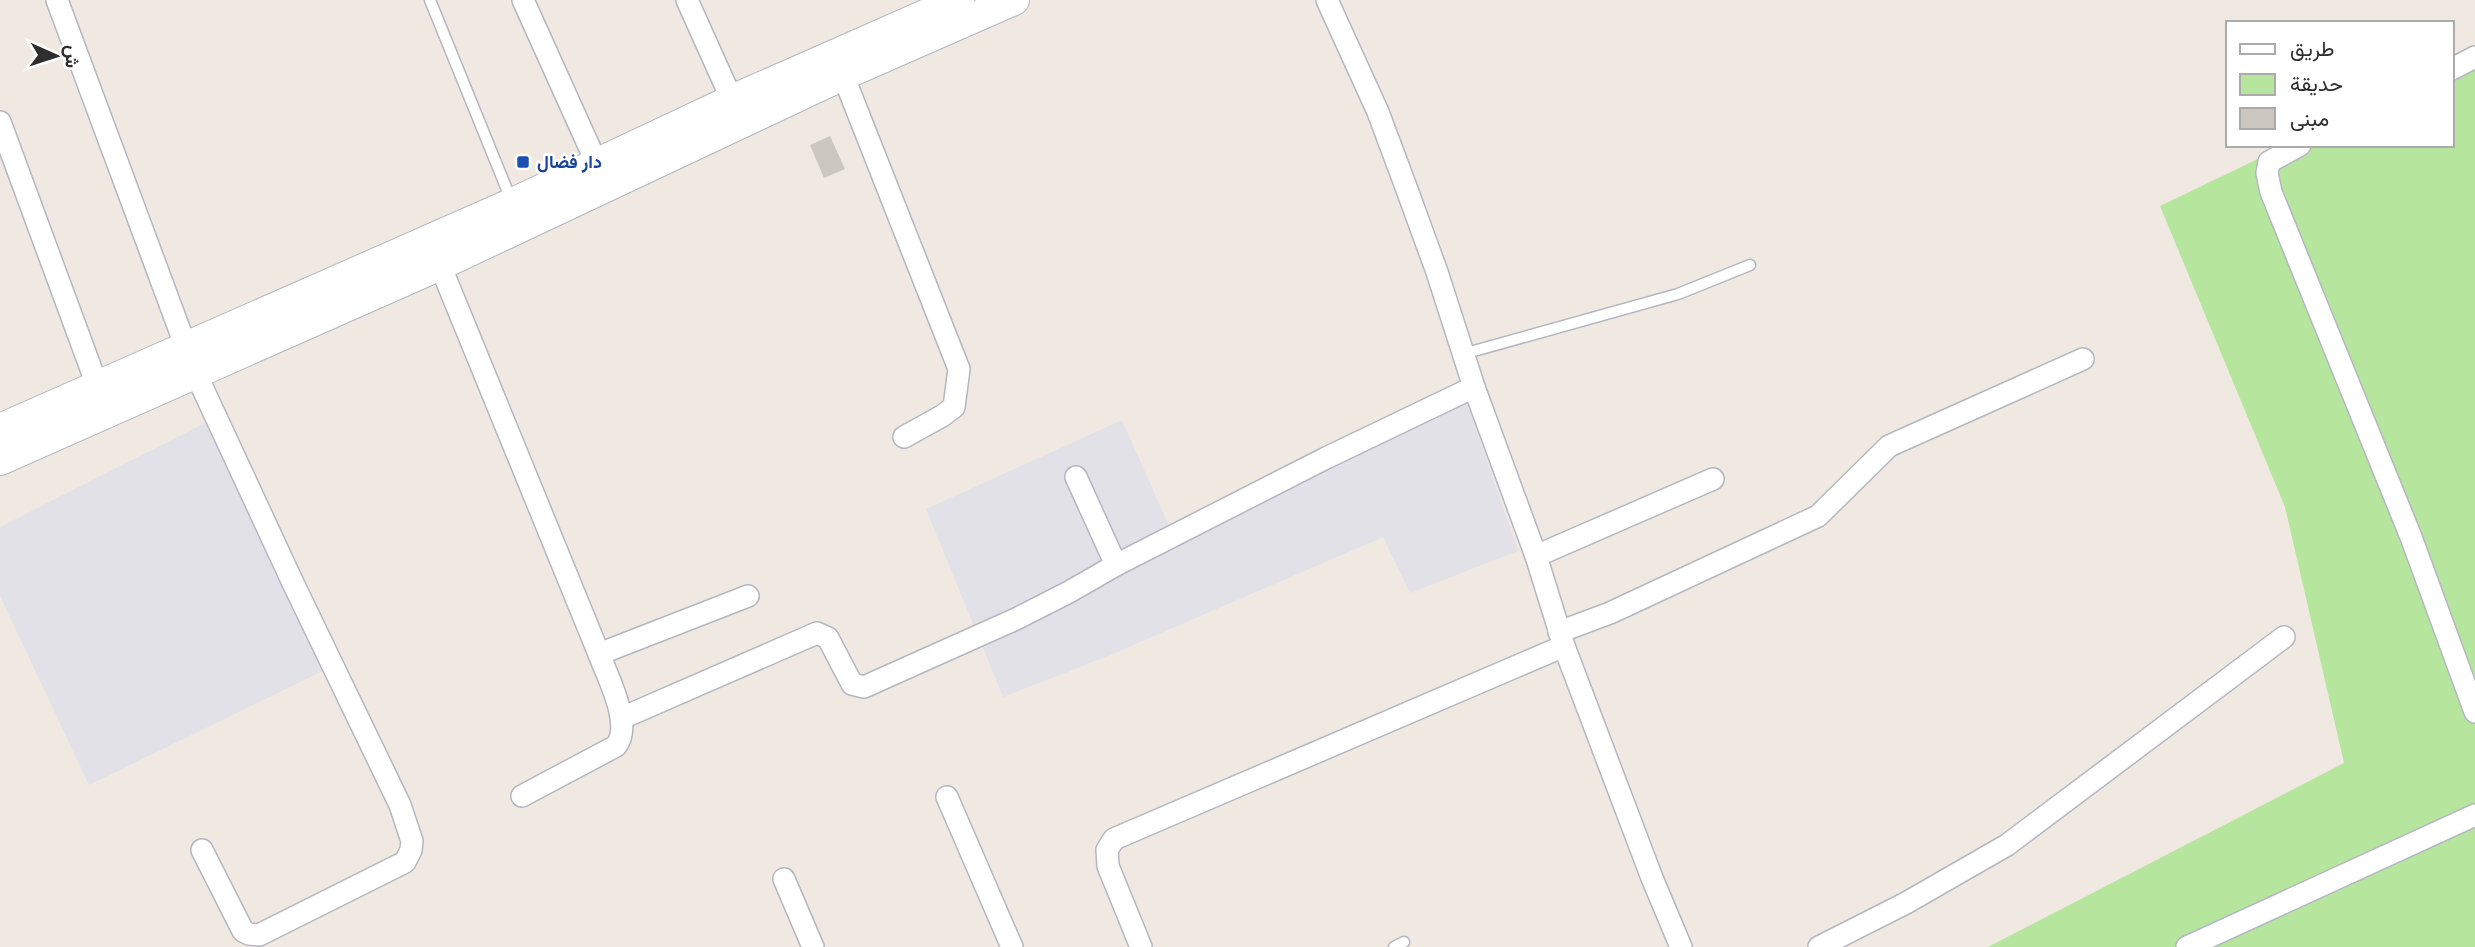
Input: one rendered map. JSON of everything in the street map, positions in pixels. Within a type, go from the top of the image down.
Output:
[{"type":"main road","points":[[192,360],[513,203],[732,100],[958,0]]},
{"type":"main road","points":[[0,429],[104,398],[192,360],[440,265],[843,75],[1014,0]]},
{"type":"main road","points":[[0,460],[104,398]]},
{"type":"street","points":[[57,0],[192,360],[293,583],[400,805],[412,841],[405,862],[258,935],[243,930],[202,850]]},
{"type":"street","points":[[523,0],[597,164]]},
{"type":"street","points":[[688,0],[732,100]]},
{"type":"street","points":[[1327,0],[1378,112],[1536,556],[1561,639],[1681,947]]},
{"type":"street","points":[[2454,68],[2475,57]]},
{"type":"street","points":[[843,75],[959,369],[954,407],[904,437]]},
{"type":"street","points":[[0,122],[104,398]]},
{"type":"street","points":[[2296,147],[2269,162],[2267,173],[2271,192],[2411,537],[2475,712]]},
{"type":"street","points":[[440,265],[599,654],[622,718],[621,739],[616,746],[522,796]]},
{"type":"street","points":[[1141,947],[1108,866],[1107,850],[1114,839],[1561,639],[1610,613],[1818,516],[1889,446],[2083,359]]},
{"type":"street","points":[[622,718],[817,633],[828,638],[852,684],[864,687],[1016,619],[1326,457],[1474,387]]},
{"type":"street","points":[[1076,477],[1116,565]]},
{"type":"street","points":[[1536,556],[1713,479]]},
{"type":"street","points":[[599,654],[748,596]]},
{"type":"street","points":[[1818,947],[1906,904],[2007,845],[2284,637]]},
{"type":"street","points":[[947,797],[1012,947]]},
{"type":"street","points":[[2187,947],[2475,815]]},
{"type":"street","points":[[785,878],[813,947]]},
{"type":"lane","points":[[430,0],[513,203]]},
{"type":"lane","points":[[1464,354],[1678,294],[1750,265]]},
{"type":"shaded area","points":[[1462,388],[1518,551],[1410,593],[1383,537],[1108,656],[1003,697],[926,509],[1122,420],[1170,528]]},
{"type":"shaded area","points":[[215,418],[329,668],[89,785],[0,596],[0,527]]},
{"type":"green space","points":[[2475,50],[2475,947],[1988,947],[2344,763],[2285,507],[2160,206],[2283,147],[2454,147],[2454,61]]},
{"type":"building","points":[[830,136],[845,169],[824,178],[810,145]]},
{"type":"place","name":"دار فضال","points":[[523,162]]}]
